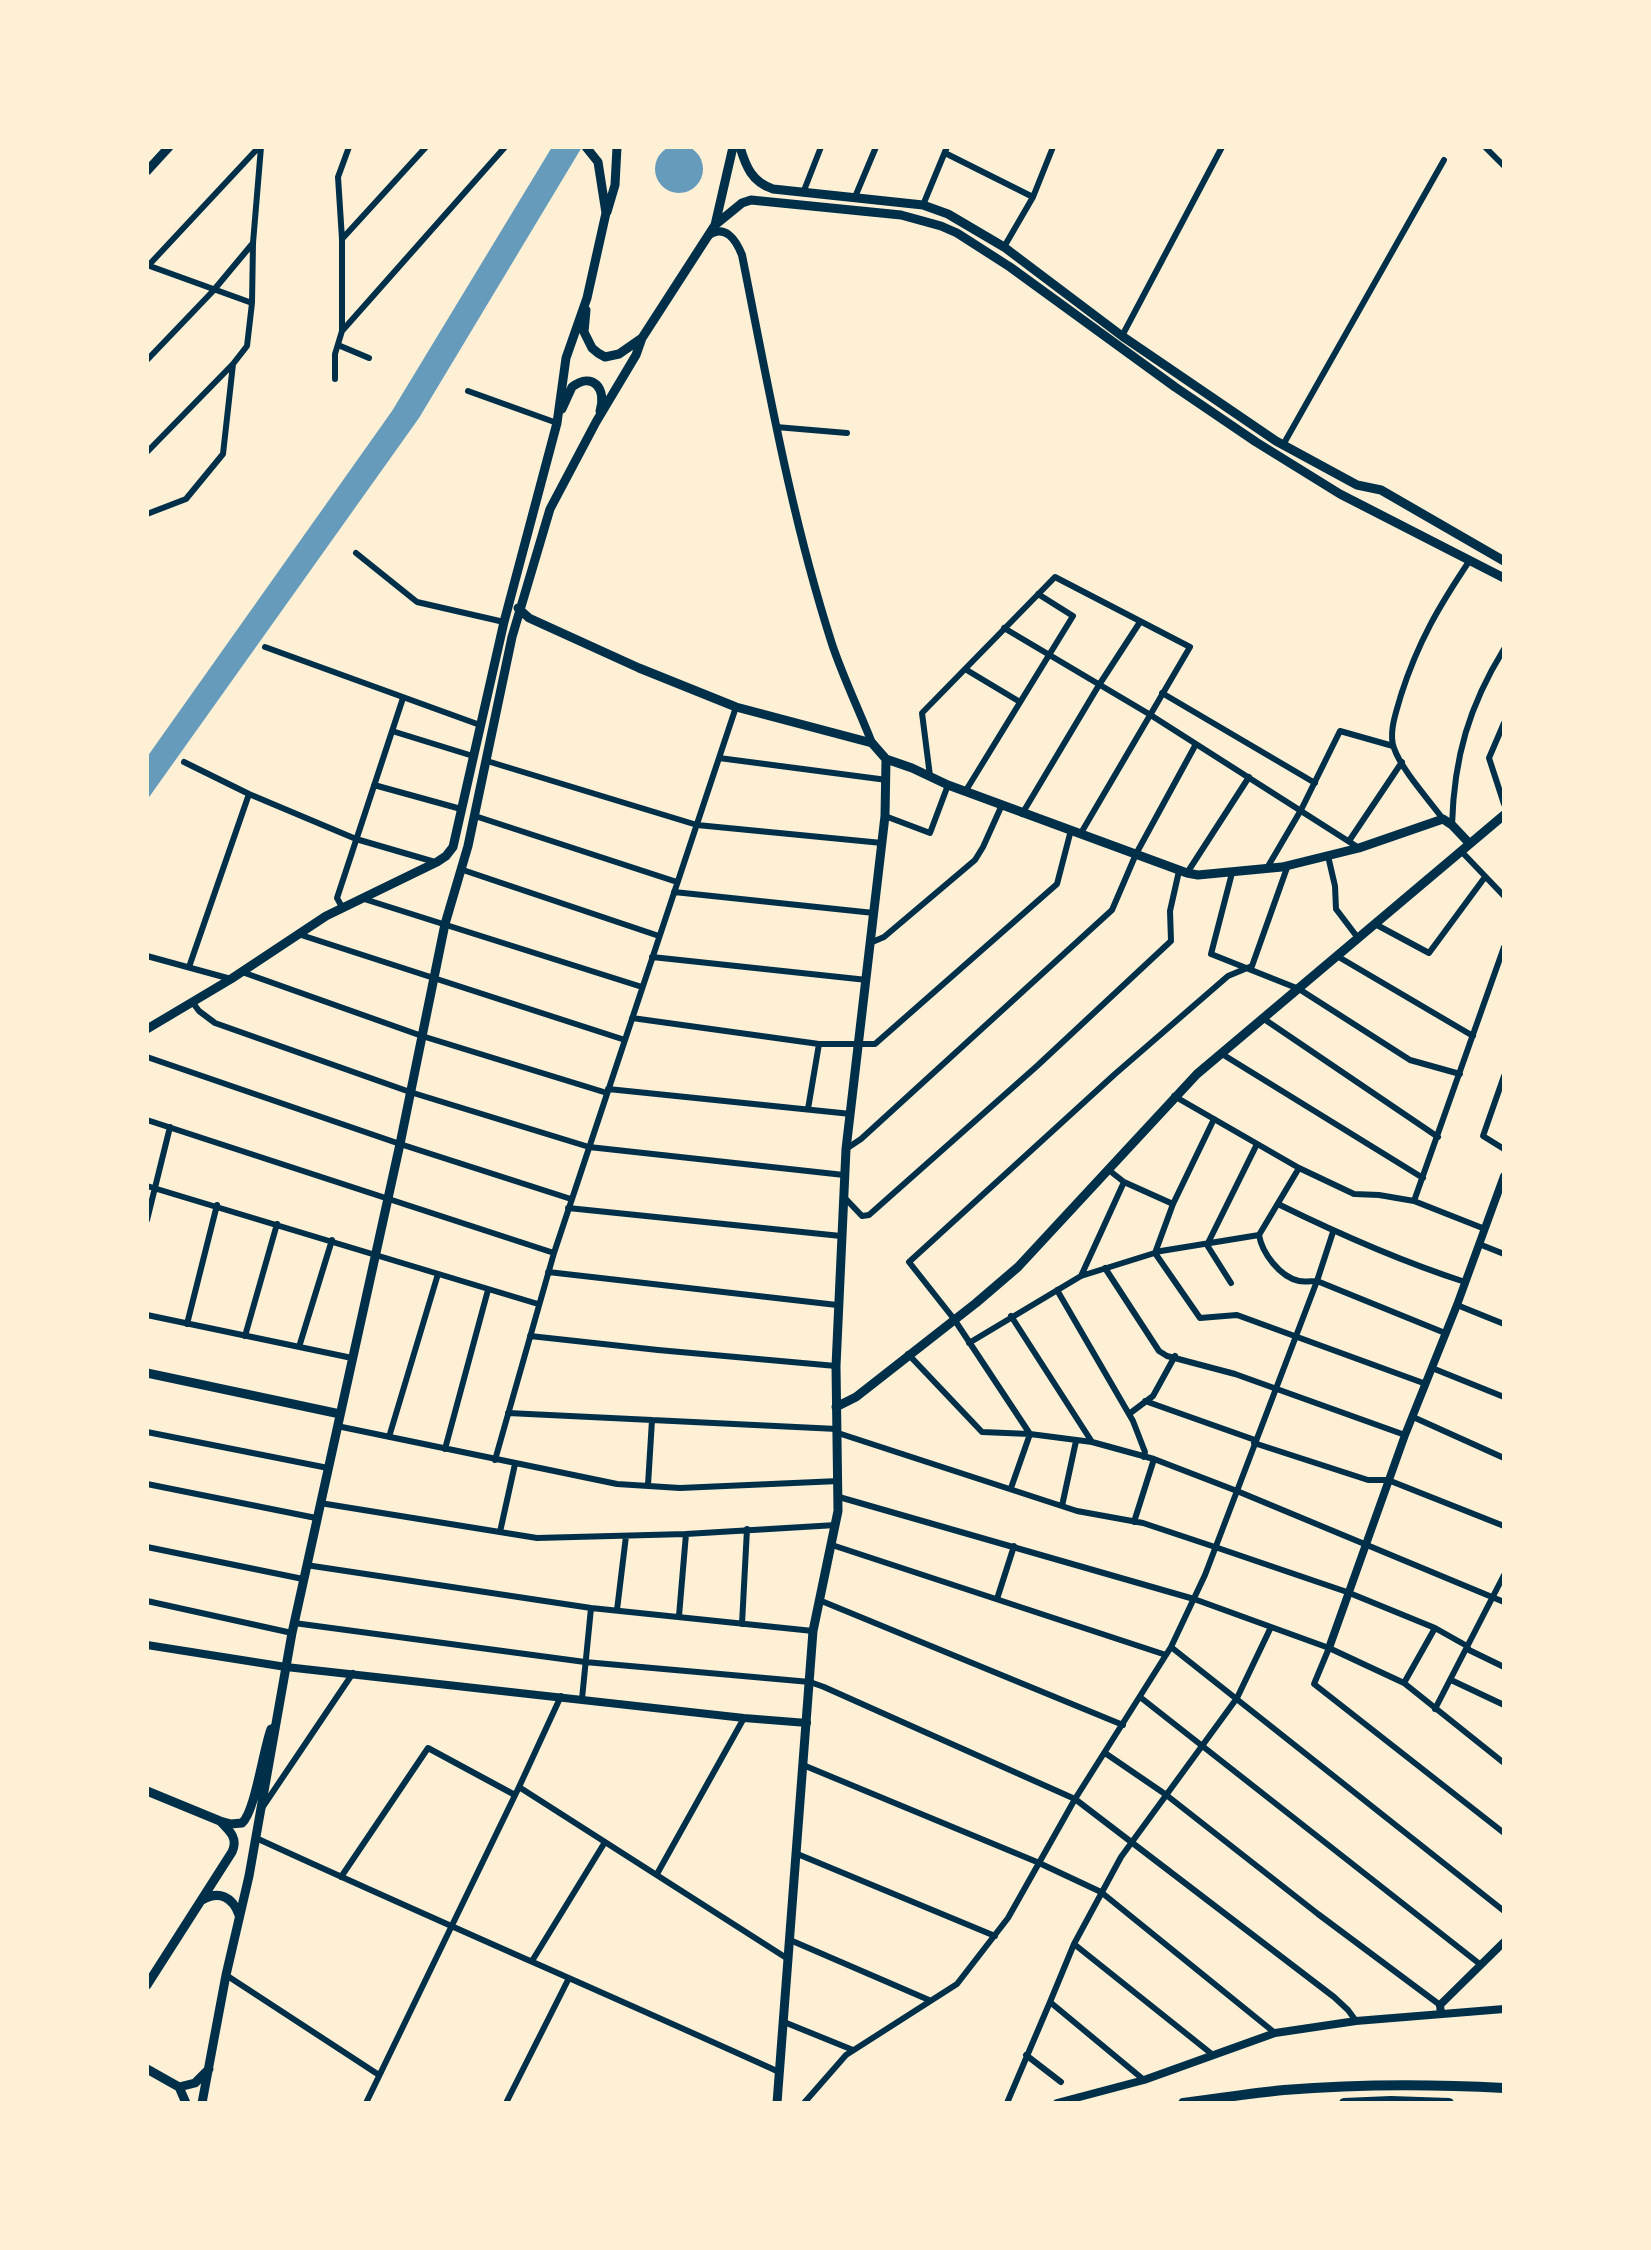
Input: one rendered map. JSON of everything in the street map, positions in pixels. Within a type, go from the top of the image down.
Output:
[{"type":"highway","points":[[1183,2103],[1242,2094],[1367,2085],[1432,2084],[1504,2088]]},
{"type":"highway","points":[[1344,2103],[1449,2103]]},
{"type":"main road","points":[[147,171],[169,147]]},
{"type":"main road","points":[[586,147],[598,162],[606,213]]},
{"type":"main road","points":[[147,1029],[193,1003],[342,906],[437,862],[453,847],[509,601],[557,423],[566,358],[587,298],[615,185],[617,147]]},
{"type":"main road","points":[[715,225],[733,147]]},
{"type":"main road","points":[[740,147],[750,174],[756,181],[773,189],[923,205],[948,214],[1004,247],[1122,336],[1283,445],[1357,485],[1381,490],[1504,561]]},
{"type":"main road","points":[[202,2103],[262,1808],[303,1579],[400,1144],[445,924],[475,816],[512,637],[550,509],[596,422],[636,355],[642,338],[715,225],[742,203],[751,200],[901,215],[957,233],[1010,267],[1175,387],[1266,448],[1340,494],[1504,578]]},
{"type":"main road","points":[[587,298],[584,332],[592,348],[598,353],[605,357],[619,354],[642,338]]},
{"type":"main road","points":[[557,423],[572,387],[586,380],[597,385],[603,397],[596,422]]},
{"type":"main road","points":[[509,601],[529,618],[639,668],[736,707],[872,743],[886,759],[948,785],[1183,872],[1198,875],[1232,873],[1288,865],[1359,848],[1443,819],[1469,843]]},
{"type":"main road","points":[[777,2103],[813,1631],[836,1525],[839,1497],[836,1366],[844,1175],[885,816],[886,759]]},
{"type":"main road","points":[[836,1407],[856,1397],[1018,1266],[1110,1171],[1174,1097],[1504,815]]},
{"type":"main road","points":[[147,1373],[340,1414]]},
{"type":"main road","points":[[148,1793],[220,1821],[242,1823],[251,1811],[264,1750],[278,1711]]},
{"type":"main road","points":[[147,1985],[234,1848],[234,1837],[220,1821]]},
{"type":"main road","points":[[202,1900],[211,1895],[223,1896],[235,1905],[239,1917]]},
{"type":"main road","points":[[147,2069],[179,2088],[186,2103]]},
{"type":"main road","points":[[179,2088],[195,2083],[209,2069]]},
{"type":"street","points":[[147,452],[233,364],[247,346],[252,303],[260,147]]},
{"type":"street","points":[[252,303],[147,266],[260,147]]},
{"type":"street","points":[[335,379],[335,354],[342,331],[342,239],[338,177],[349,147]]},
{"type":"street","points":[[342,239],[426,147]]},
{"type":"street","points":[[342,331],[505,147]]},
{"type":"street","points":[[803,193],[821,147]]},
{"type":"street","points":[[855,197],[876,147]]},
{"type":"street","points":[[1004,247],[1032,197],[1053,147]]},
{"type":"street","points":[[1122,336],[1223,147]]},
{"type":"street","points":[[1485,147],[1504,166]]},
{"type":"street","points":[[923,205],[946,150],[1032,197]]},
{"type":"street","points":[[1283,445],[1444,160]]},
{"type":"street","points":[[706,238],[716,231],[725,232],[732,236],[742,255],[776,427],[807,556],[832,643],[872,743]]},
{"type":"street","points":[[147,360],[213,291],[253,243]]},
{"type":"street","points":[[338,345],[369,358]]},
{"type":"street","points":[[147,514],[186,499],[223,454],[233,364]]},
{"type":"street","points":[[468,391],[557,423]]},
{"type":"street","points":[[776,427],[847,433]]},
{"type":"street","points":[[356,553],[417,603],[504,622]]},
{"type":"street","points":[[1443,819],[1393,746],[1395,716],[1414,656],[1469,560]]},
{"type":"street","points":[[632,1018],[819,1044],[876,1044],[1057,884],[1076,832],[1190,648],[1055,577],[922,713],[930,776]]},
{"type":"street","points":[[965,792],[1073,616],[1038,594]]},
{"type":"street","points":[[1022,814],[1140,622]]},
{"type":"street","points":[[1004,628],[1196,744],[1359,848]]},
{"type":"street","points":[[265,647],[480,724]]},
{"type":"street","points":[[1452,825],[1453,795],[1464,732],[1484,681],[1504,649]]},
{"type":"street","points":[[965,669],[1020,702]]},
{"type":"street","points":[[1162,693],[1315,783]]},
{"type":"street","points":[[342,906],[337,898],[402,698]]},
{"type":"street","points":[[495,1460],[538,1304],[571,1199],[736,707]]},
{"type":"street","points":[[1504,723],[1489,758],[1504,804]]},
{"type":"street","points":[[392,731],[473,756]]},
{"type":"street","points":[[1266,868],[1301,810],[1340,732],[1393,746]]},
{"type":"street","points":[[846,1149],[900,1104],[1112,910],[1136,854],[1196,744]]},
{"type":"street","points":[[719,758],[887,780]]},
{"type":"street","points":[[487,761],[696,825],[882,843]]},
{"type":"street","points":[[184,762],[249,794],[356,839],[437,862]]},
{"type":"street","points":[[1349,841],[1402,762]]},
{"type":"street","points":[[844,1196],[862,1216],[869,1215],[1037,1066],[1171,941],[1170,911],[1183,872],[1249,777]]},
{"type":"street","points":[[374,785],[461,809]]},
{"type":"street","points":[[885,816],[930,833],[948,785]]},
{"type":"street","points":[[189,967],[249,794]]},
{"type":"street","points":[[870,943],[884,937],[975,860],[984,847],[1002,807]]},
{"type":"street","points":[[475,816],[677,883]]},
{"type":"street","points":[[1461,851],[1504,896]]},
{"type":"street","points":[[1328,856],[1335,886],[1336,909],[1358,939]]},
{"type":"street","points":[[1030,1434],[954,1319],[909,1262],[1115,1074],[1228,976],[1252,966],[1288,865]]},
{"type":"street","points":[[460,869],[659,936]]},
{"type":"street","points":[[1232,873],[1210,954],[1299,989],[1410,1060],[1460,1074]]},
{"type":"street","points":[[1375,924],[1429,953],[1485,877]]},
{"type":"street","points":[[674,892],[874,913]]},
{"type":"street","points":[[360,897],[642,987]]},
{"type":"street","points":[[298,934],[625,1040]]},
{"type":"street","points":[[1414,1200],[1504,947]]},
{"type":"street","points":[[147,956],[231,979]]},
{"type":"street","points":[[1337,956],[1473,1036]]},
{"type":"street","points":[[653,957],[867,981]]},
{"type":"street","points":[[242,972],[422,1036],[607,1091],[851,1114]]},
{"type":"street","points":[[193,1003],[215,1023],[411,1092],[589,1147],[844,1175]]},
{"type":"street","points":[[1264,1019],[1438,1137]]},
{"type":"street","points":[[808,1109],[819,1044]]},
{"type":"street","points":[[1222,1054],[1423,1178]]},
{"type":"street","points":[[147,1057],[400,1144],[571,1199]]},
{"type":"street","points":[[1504,1076],[1483,1136],[1504,1149]]},
{"type":"street","points":[[1174,1097],[1299,1168],[1354,1194],[1414,1200],[1485,1229]]},
{"type":"street","points":[[1155,1252],[1173,1204],[1214,1119]]},
{"type":"street","points":[[147,1120],[554,1253]]},
{"type":"street","points":[[147,1220],[170,1127]]},
{"type":"street","points":[[1206,1245],[1257,1144]]},
{"type":"street","points":[[1299,1168],[1259,1235],[1261,1245],[1285,1274],[1299,1281],[1317,1281],[1445,1334]]},
{"type":"street","points":[[1110,1171],[1124,1182],[1173,1204]]},
{"type":"street","points":[[1504,1176],[1388,1480],[1367,1545],[1314,1684],[1504,1833]]},
{"type":"street","points":[[1080,1276],[1124,1182]]},
{"type":"street","points":[[147,1186],[538,1304]]},
{"type":"street","points":[[1278,1204],[1333,1231],[1428,1270],[1465,1282]]},
{"type":"street","points":[[187,1324],[217,1205]]},
{"type":"street","points":[[569,1208],[841,1236]]},
{"type":"street","points":[[245,1336],[277,1224]]},
{"type":"street","points":[[804,2103],[846,2055],[957,1984],[995,1936],[1075,1799],[1171,1647],[1216,1547],[1317,1281],[1333,1231]]},
{"type":"street","points":[[969,1343],[1080,1276],[1155,1252],[1259,1235]]},
{"type":"street","points":[[299,1347],[332,1240]]},
{"type":"street","points":[[1479,1244],[1504,1254]]},
{"type":"street","points":[[1206,1245],[1231,1283]]},
{"type":"street","points":[[1155,1252],[1200,1318],[1237,1315],[1426,1384]]},
{"type":"street","points":[[1105,1268],[1159,1351],[1167,1356],[1236,1374],[1405,1435]]},
{"type":"street","points":[[548,1272],[837,1305]]},
{"type":"street","points":[[389,1437],[438,1274]]},
{"type":"street","points":[[445,1449],[488,1290]]},
{"type":"street","points":[[1057,1290],[1129,1414],[1145,1452],[1144,1457]]},
{"type":"street","points":[[1457,1305],[1504,1324]]},
{"type":"street","points":[[147,1315],[352,1357]]},
{"type":"street","points":[[1011,1317],[1092,1442]]},
{"type":"street","points":[[530,1336],[836,1366]]},
{"type":"street","points":[[908,1354],[982,1432],[1030,1434],[1092,1442],[1154,1459],[1504,1602]]},
{"type":"street","points":[[1129,1414],[1153,1396],[1175,1356]]},
{"type":"street","points":[[1432,1368],[1504,1397]]},
{"type":"street","points":[[1145,1401],[1368,1480],[1388,1480],[1504,1526]]},
{"type":"street","points":[[508,1413],[838,1431],[1062,1506],[1134,1522],[1347,1592],[1435,1628],[1467,1646],[1469,1650],[1504,1667]]},
{"type":"street","points":[[1413,1417],[1504,1458]]},
{"type":"street","points":[[648,1485],[652,1420]]},
{"type":"street","points":[[337,1426],[617,1484],[680,1488],[839,1481]]},
{"type":"street","points":[[147,1432],[328,1468]]},
{"type":"street","points":[[1011,1488],[1030,1434]]},
{"type":"street","points":[[1062,1506],[1076,1441]]},
{"type":"street","points":[[1134,1522],[1154,1459]]},
{"type":"street","points":[[500,1532],[515,1464]]},
{"type":"street","points":[[147,1484],[317,1518]]},
{"type":"street","points":[[839,1497],[1194,1599],[1329,1647],[1404,1684],[1504,1763]]},
{"type":"street","points":[[320,1503],[537,1538],[686,1534],[836,1525]]},
{"type":"street","points":[[742,1624],[747,1529]]},
{"type":"street","points":[[679,1616],[686,1534]]},
{"type":"street","points":[[617,1610],[626,1536]]},
{"type":"street","points":[[832,1545],[1166,1655]]},
{"type":"street","points":[[997,1599],[1014,1546]]},
{"type":"street","points":[[147,1547],[303,1579]]},
{"type":"street","points":[[306,1565],[591,1608],[813,1631]]},
{"type":"street","points":[[1435,1709],[1504,1575]]},
{"type":"street","points":[[820,1600],[1123,1725]]},
{"type":"street","points":[[147,1601],[293,1628],[585,1662],[810,1682],[1075,1799],[1334,1997],[1356,2021]]},
{"type":"street","points":[[582,1699],[591,1608]]},
{"type":"street","points":[[1007,2103],[1074,1944],[1101,1892],[1132,1841],[1237,1698],[1271,1627]]},
{"type":"street","points":[[1404,1684],[1435,1628]]},
{"type":"street","points":[[147,1645],[286,1667],[807,1723]]},
{"type":"street","points":[[1171,1647],[1504,1911]]},
{"type":"street","points":[[262,1808],[353,1673]]},
{"type":"street","points":[[1451,1680],[1504,1705]]},
{"type":"street","points":[[366,2103],[561,1696]]},
{"type":"street","points":[[1140,1697],[1481,1965]]},
{"type":"street","points":[[657,1874],[744,1718]]},
{"type":"street","points":[[341,1877],[428,1748],[515,1795]]},
{"type":"street","points":[[1105,1753],[1165,1794],[1441,2010]]},
{"type":"street","points":[[803,1765],[1037,1862],[1101,1892],[1275,2033]]},
{"type":"street","points":[[519,1787],[788,1959]]},
{"type":"street","points":[[256,1838],[532,1961],[568,1980],[645,2011],[779,2072]]},
{"type":"street","points":[[532,1961],[605,1842]]},
{"type":"street","points":[[795,1853],[995,1936]]},
{"type":"street","points":[[790,1940],[929,2000]]},
{"type":"street","points":[[1441,2010],[1504,1942]]},
{"type":"street","points":[[1074,1944],[1213,2055]]},
{"type":"street","points":[[226,1975],[379,2075]]},
{"type":"street","points":[[518,2103],[507,2100],[568,1980]]},
{"type":"street","points":[[1050,2002],[1143,2080]]},
{"type":"street","points":[[1057,2103],[1143,2080],[1275,2033],[1441,2010],[1504,2009]]},
{"type":"street","points":[[784,2022],[853,2050]]},
{"type":"street","points":[[1026,2055],[1061,2082]]},
{"type":"water","points":[[679,145],[696,152],[703,169],[696,186],[679,193],[662,186],[655,169],[662,152]]},
{"type":"water","points":[[552,147],[582,147],[419,418],[147,800],[147,757],[392,411]]}]
